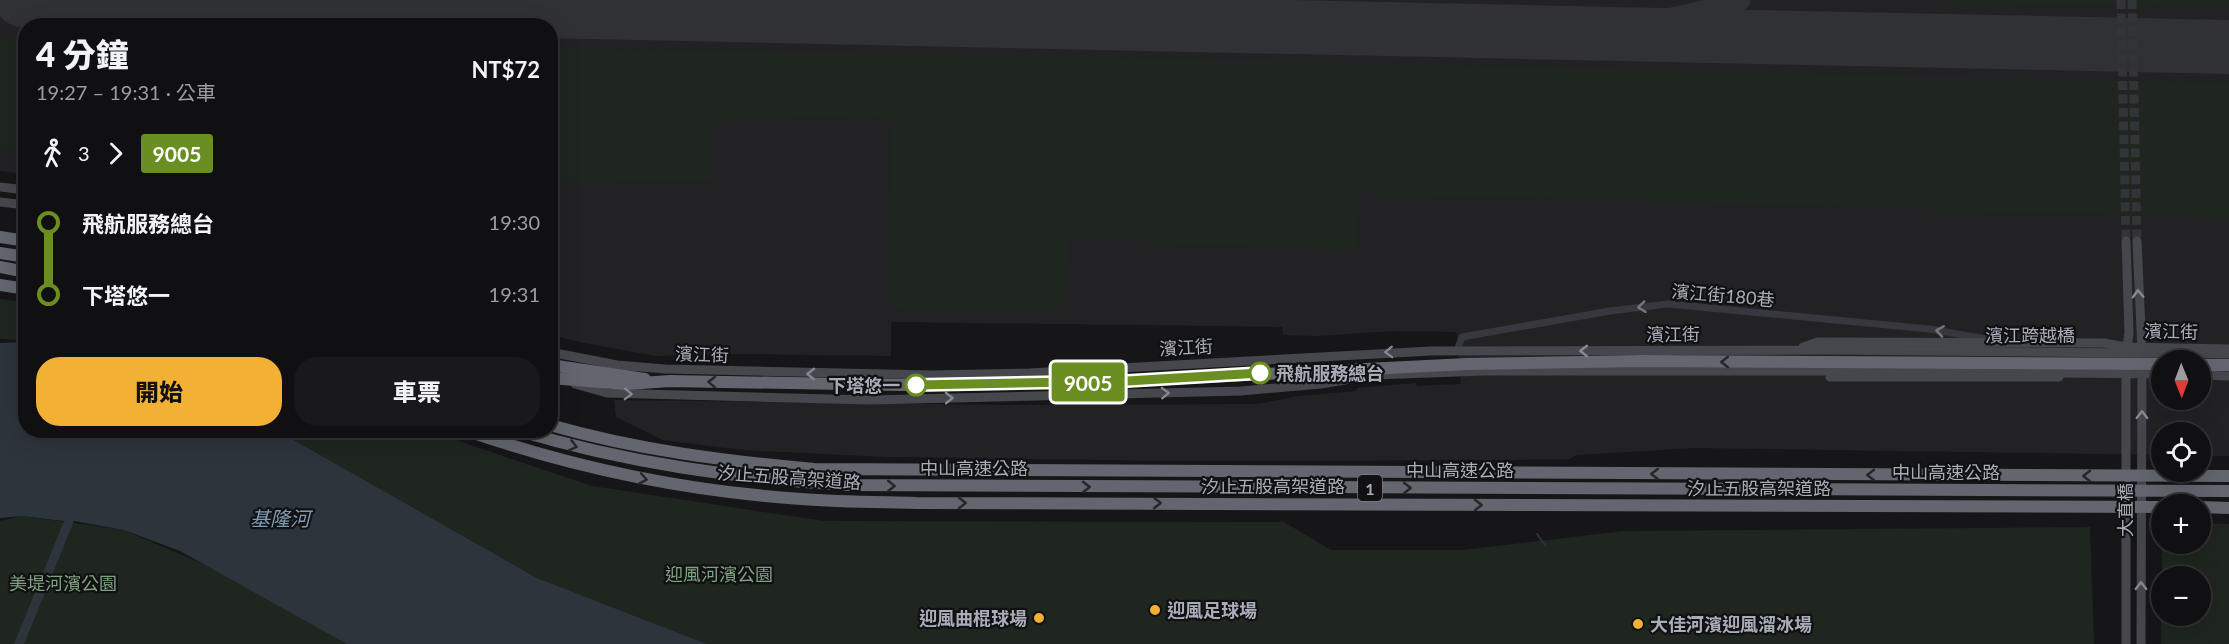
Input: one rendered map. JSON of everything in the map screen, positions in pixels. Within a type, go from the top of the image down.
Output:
[{"type":"highway","points":[[0,237],[18,240]]},
{"type":"highway","points":[[0,253],[18,256]]},
{"type":"highway","points":[[0,267],[18,270]]},
{"type":"highway","points":[[0,285],[18,288]]},
{"type":"highway","points":[[558,379],[626,384],[670,381],[1012,384],[1467,364],[1640,362],[2151,364]]},
{"type":"highway","points":[[2211,364],[2229,365]]},
{"type":"highway","points":[[558,366],[614,376],[670,381]]},
{"type":"highway","name":"中山高速公路","points":[[558,427],[657,450],[737,462],[814,469],[2229,477]]},
{"type":"highway","name":"汐止五股高架道路","points":[[491,438],[565,461],[637,478],[716,491],[803,500],[940,503],[2151,507]]},
{"type":"highway","name":"中山高速公路","points":[[547,438],[617,457],[682,470],[756,479],[848,485],[2229,491]]},
{"type":"highway","points":[[2211,507],[2229,508]]},
{"type":"main road","points":[[0,187],[18,189]]},
{"type":"main road","points":[[0,202],[18,205]]},
{"type":"main road","name":"大直橋","points":[[2126,241],[2129,333],[2126,347],[2126,644]]},
{"type":"main road","name":"大直橋","points":[[2137,241],[2142,347],[2141,644]]},
{"type":"main road","name":"濱江街","points":[[1789,351],[1818,342],[1998,342],[2229,349]]},
{"type":"main road","name":"濱江街","points":[[558,354],[617,365],[665,369],[931,375],[1029,373],[1289,357],[1457,351],[1832,350]]},
{"type":"main road","name":"濱江跨越橋","points":[[1832,350],[2229,354]]},
{"type":"main road","points":[[1289,357],[1290,388]]},
{"type":"main road","points":[[558,380],[607,393],[869,400],[1184,393],[1290,388],[1374,375],[1485,371],[1735,373],[1836,371],[2151,375]]},
{"type":"main road","points":[[1735,373],[1764,376],[2151,376]]},
{"type":"main road","points":[[2211,376],[2229,377]]},
{"type":"street","name":"濱江街180巷","points":[[1457,351],[1462,337],[1610,311],[1668,304],[1929,329],[1998,342]]},
{"type":"shaded area","points":[[0,0],[2229,0],[2229,456],[2211,456],[2211,422],[2151,422],[2151,455],[1694,448],[1577,455],[1570,459],[1173,461],[884,457],[741,450],[663,440],[616,417],[614,400],[1006,405],[1258,404],[1298,396],[1356,391],[1357,388],[1416,383],[1417,386],[1461,384],[1457,332],[1393,331],[1317,336],[1283,335],[1282,327],[891,322],[891,356],[744,354],[656,356],[584,343],[558,337],[558,18],[18,18],[18,173],[0,171]]},
{"type":"green space","points":[[1887,0],[2229,0],[2229,8]]},
{"type":"green space","points":[[0,38],[18,39],[18,148],[0,146]]},
{"type":"green space","points":[[558,48],[1095,57],[2229,83],[2229,218],[1359,193],[1357,251],[1068,238],[1065,310],[899,310],[886,297],[892,125],[871,114],[713,122],[711,182],[558,177]]},
{"type":"green space","points":[[0,299],[18,301],[18,340],[0,339]]},
{"type":"green space","name":"迎風河濱公園","points":[[290,438],[450,438],[592,486],[824,521],[1284,522],[1331,550],[1462,550],[1624,531],[2090,527],[2094,644],[707,644],[537,578]]},
{"type":"green space","name":"美堤河濱公園","points":[[23,516],[124,530],[217,570],[352,644],[0,644],[0,521]]},
{"type":"green space","points":[[2211,523],[2229,524],[2229,644],[2161,644],[2161,626],[2211,626],[2211,566],[2162,566],[2162,554],[2211,554]]},
{"type":"water","name":"基隆河","points":[[18,342],[18,438],[290,438],[537,578],[707,644],[347,644],[180,551],[124,530],[74,521],[24,644],[14,644],[64,521],[23,516],[0,518],[0,343]]},
{"type":"waterway","points":[[1537,534],[1546,546]]},
{"type":"taxiway","points":[[403,0],[459,9]]},
{"type":"taxiway","points":[[872,0],[992,21],[1202,16],[1217,0]]},
{"type":"taxiway","points":[[1238,0],[1251,13],[1264,20],[1504,32],[1565,31],[1624,26],[1683,16],[1740,0]]},
{"type":"runway","points":[[22,0],[2229,47]]},
{"type":"tunnel","points":[[2121,0],[2126,241]]},
{"type":"tunnel","points":[[2132,0],[2137,241]]},
{"type":"bus line","name":"9005","points":[[916,385],[1127,381],[1260,373]]},
{"type":"place","name":"飛航服務總台","points":[[1260,373]]},
{"type":"place","name":"下塔悠一","points":[[916,385]]},
{"type":"place","name":"迎風足球場","points":[[1155,610]]},
{"type":"place","name":"迎風曲棍球場","points":[[1039,618]]},
{"type":"place","name":"大佳河濱迎風溜冰場","points":[[1638,624]]}]
